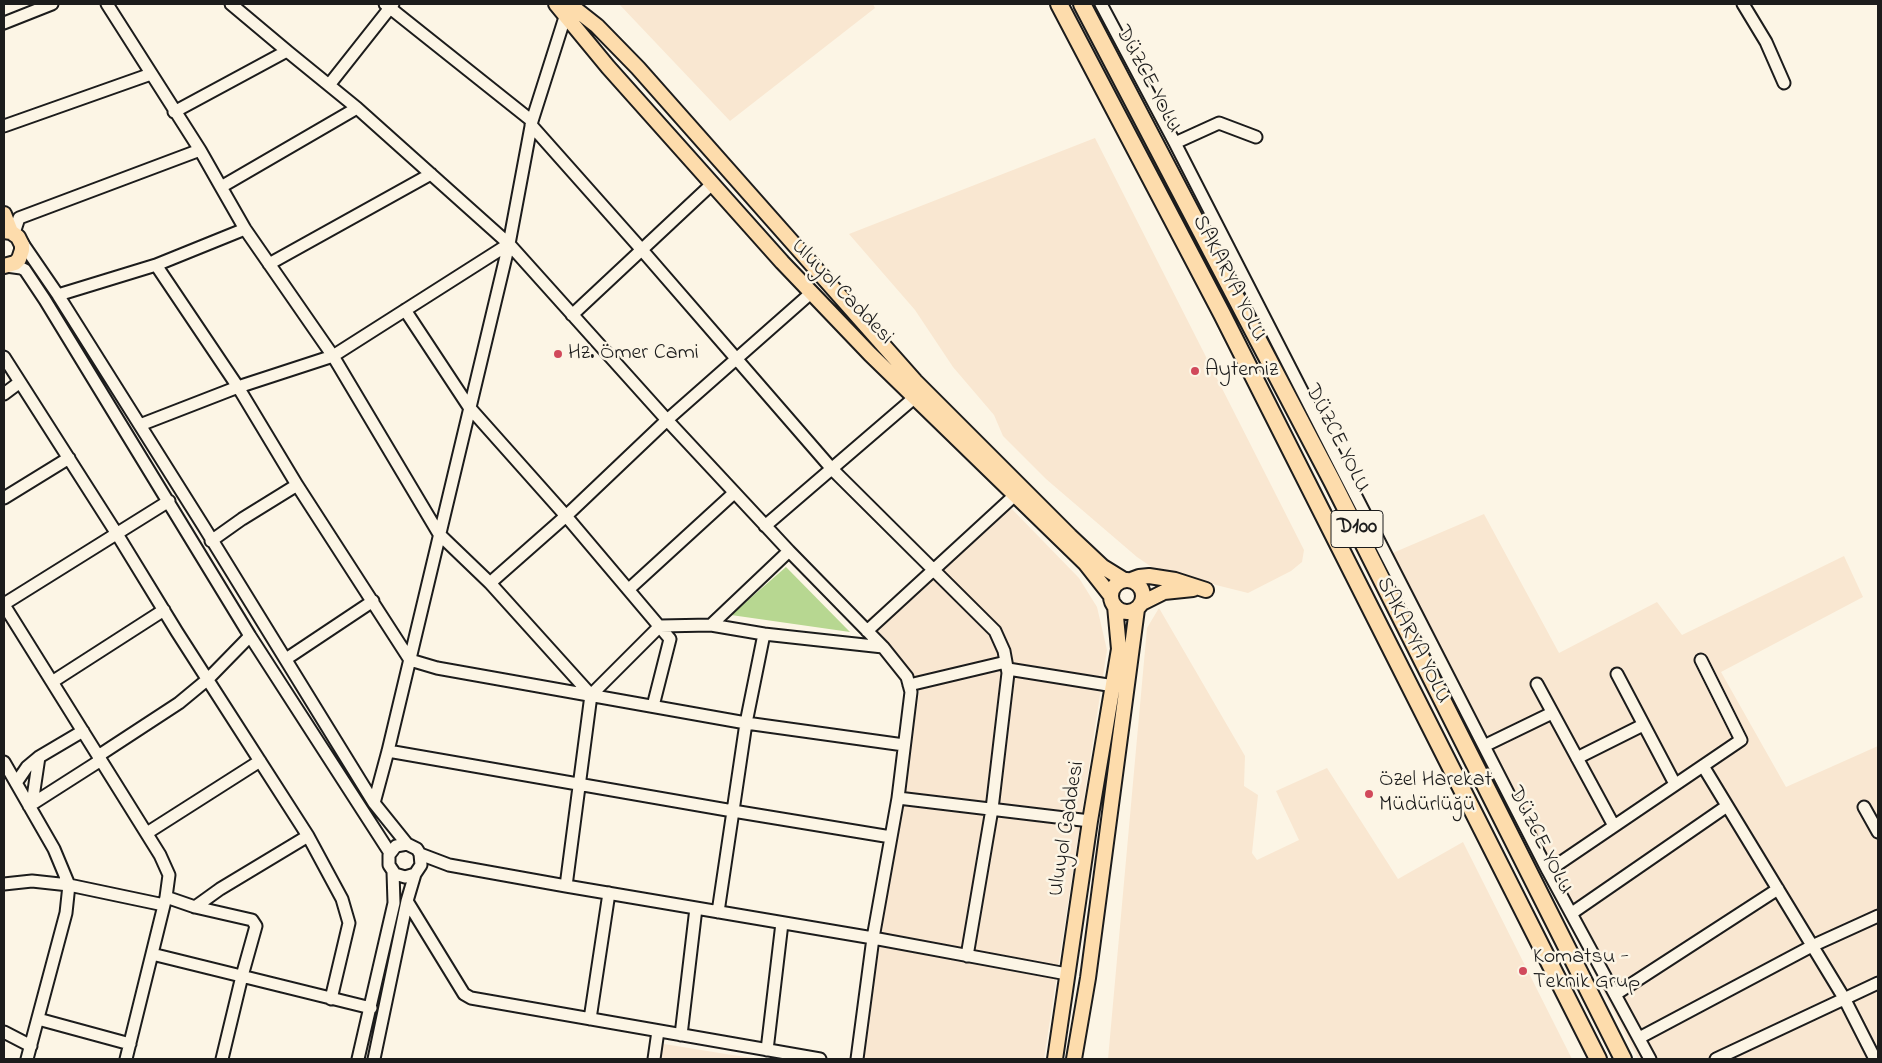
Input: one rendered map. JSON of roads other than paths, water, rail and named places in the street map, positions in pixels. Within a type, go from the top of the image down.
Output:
[{"type":"highway","name":"SAKARYA YOLU","points":[[1059,4],[1222,314],[1598,1059]]},
{"type":"highway","name":"DÜZCE YOLU","points":[[1082,4],[1332,481],[1623,1058]]},
{"type":"main road","name":"Uluyol Caddesi","points":[[564,6],[608,67],[811,293],[914,398],[1085,563],[1113,601],[1119,649],[1090,821],[1055,1059]]},
{"type":"main road","name":"Uluyol Caddesi","points":[[564,6],[597,26],[638,68],[915,381],[1103,567],[1128,580]]},
{"type":"main road","points":[[4,214],[12,234],[22,250],[19,259],[15,263],[5,266]]},
{"type":"main road","points":[[1149,576],[1175,580],[1206,590],[1184,589],[1164,592],[1126,612],[1113,601],[1113,588],[1128,580],[1149,576]]},
{"type":"main road","points":[[1128,580],[1137,582],[1142,589],[1143,598],[1139,606]]},
{"type":"main road","name":"Uluyol Caddesi","points":[[1074,1059],[1089,968],[1139,606]]},
{"type":"street","points":[[4,23],[52,4]]},
{"type":"street","points":[[107,4],[174,112],[200,150],[245,229],[332,356],[439,534],[490,582],[591,695]]},
{"type":"street","points":[[231,4],[357,108],[509,244],[734,493],[883,647],[907,677],[911,692],[898,798],[873,938],[857,1059]]},
{"type":"street","points":[[1101,4],[1175,142],[1548,871],[1650,1059]]},
{"type":"street","points":[[1743,4],[1766,42],[1784,82]]},
{"type":"street","points":[[329,85],[389,5],[531,123],[832,469],[995,631],[1004,651],[1007,665],[992,809],[967,956]]},
{"type":"street","points":[[374,804],[509,244],[531,123],[564,6]]},
{"type":"street","points":[[174,112],[287,51]]},
{"type":"street","points":[[4,126],[150,74]]},
{"type":"street","points":[[221,188],[357,108]]},
{"type":"street","points":[[1175,142],[1219,123],[1256,137]]},
{"type":"street","points":[[200,150],[19,218],[12,234],[58,295],[140,424],[374,804],[407,844],[420,854],[449,865],[873,938],[1067,974]]},
{"type":"street","points":[[269,264],[431,174]]},
{"type":"street","points":[[572,314],[712,184]]},
{"type":"street","points":[[58,295],[156,266],[245,229]]},
{"type":"street","points":[[140,424],[238,387],[332,356],[509,244]]},
{"type":"street","points":[[5,266],[25,270],[169,501],[250,636],[390,853]]},
{"type":"street","points":[[156,266],[238,387],[297,485],[410,660],[437,668],[746,723],[904,745]]},
{"type":"street","points":[[490,582],[566,516],[667,420],[811,293]]},
{"type":"street","points":[[405,310],[469,407],[566,516],[670,639],[653,706]]},
{"type":"street","points":[[4,357],[308,836],[342,899],[349,923],[331,999]]},
{"type":"street","points":[[4,394],[20,382]]},
{"type":"street","points":[[766,526],[914,398]]},
{"type":"street","points":[[4,498],[69,458]]},
{"type":"street","points":[[211,541],[242,519],[297,485]]},
{"type":"street","points":[[629,589],[734,493]]},
{"type":"street","points":[[867,631],[1015,495]]},
{"type":"street","points":[[126,1059],[165,901],[169,875],[147,833],[4,605],[169,501]]},
{"type":"street","points":[[710,625],[789,551]]},
{"type":"street","points":[[286,659],[373,600]]},
{"type":"street","points":[[52,682],[164,610]]},
{"type":"street","points":[[566,886],[591,695],[660,626],[710,625],[764,634],[883,647]]},
{"type":"street","points":[[718,912],[746,723],[764,634]]},
{"type":"street","points":[[30,805],[179,702],[208,678],[250,636]]},
{"type":"street","points":[[1548,871],[1741,740],[1701,660]]},
{"type":"street","points":[[909,685],[1007,665],[1114,686]]},
{"type":"street","points":[[1617,674],[1675,784]]},
{"type":"street","points":[[1538,684],[1614,826]]},
{"type":"street","points":[[1484,746],[1552,713]]},
{"type":"street","points":[[1577,758],[1643,725]]},
{"type":"street","points":[[16,783],[27,767],[38,758],[83,731]]},
{"type":"street","points":[[388,751],[891,837]]},
{"type":"street","points":[[30,805],[38,758]]},
{"type":"street","points":[[147,833],[260,761]]},
{"type":"street","points":[[4,762],[54,849],[69,885],[66,913],[27,1059]]},
{"type":"street","points":[[1702,766],[1844,998],[1875,1059]]},
{"type":"street","points":[[898,798],[1090,821]]},
{"type":"street","points":[[1572,913],[1727,806]]},
{"type":"street","points":[[1864,807],[1878,832]]},
{"type":"street","points":[[196,907],[220,890],[308,836]]},
{"type":"street","points":[[358,1059],[394,903],[393,872],[388,860],[390,853],[396,846],[407,844]]},
{"type":"street","points":[[374,1059],[407,901],[421,865],[420,854]]},
{"type":"street","points":[[393,872],[405,877],[417,872],[449,865]]},
{"type":"street","points":[[4,884],[32,881],[69,885],[165,901],[252,920],[256,926],[222,1059]]},
{"type":"street","points":[[1616,994],[1778,889]]},
{"type":"street","points":[[590,1019],[609,893]]},
{"type":"street","points":[[407,901],[464,994],[471,998],[820,1059]]},
{"type":"street","points":[[681,1035],[696,908]]},
{"type":"street","points":[[1639,1038],[1812,946],[1878,916]]},
{"type":"street","points":[[767,1050],[782,923]]},
{"type":"street","points":[[152,954],[371,1008]]},
{"type":"street","points":[[1716,1059],[1878,983]]},
{"type":"street","points":[[38,1019],[130,1044]]},
{"type":"street","points":[[654,1059],[658,1031]]},
{"type":"street","points":[[4,1032],[31,1046]]},
{"type":"place","name":"Hz. Ömer Cami","points":[[558,354]]},
{"type":"place","name":"Aytemiz","points":[[1195,371]]},
{"type":"place","name":"Özel Harekat Müdürlüğü","points":[[1369,794]]},
{"type":"place","name":"Komatsu - Teknik Grup","points":[[1523,971]]}]
